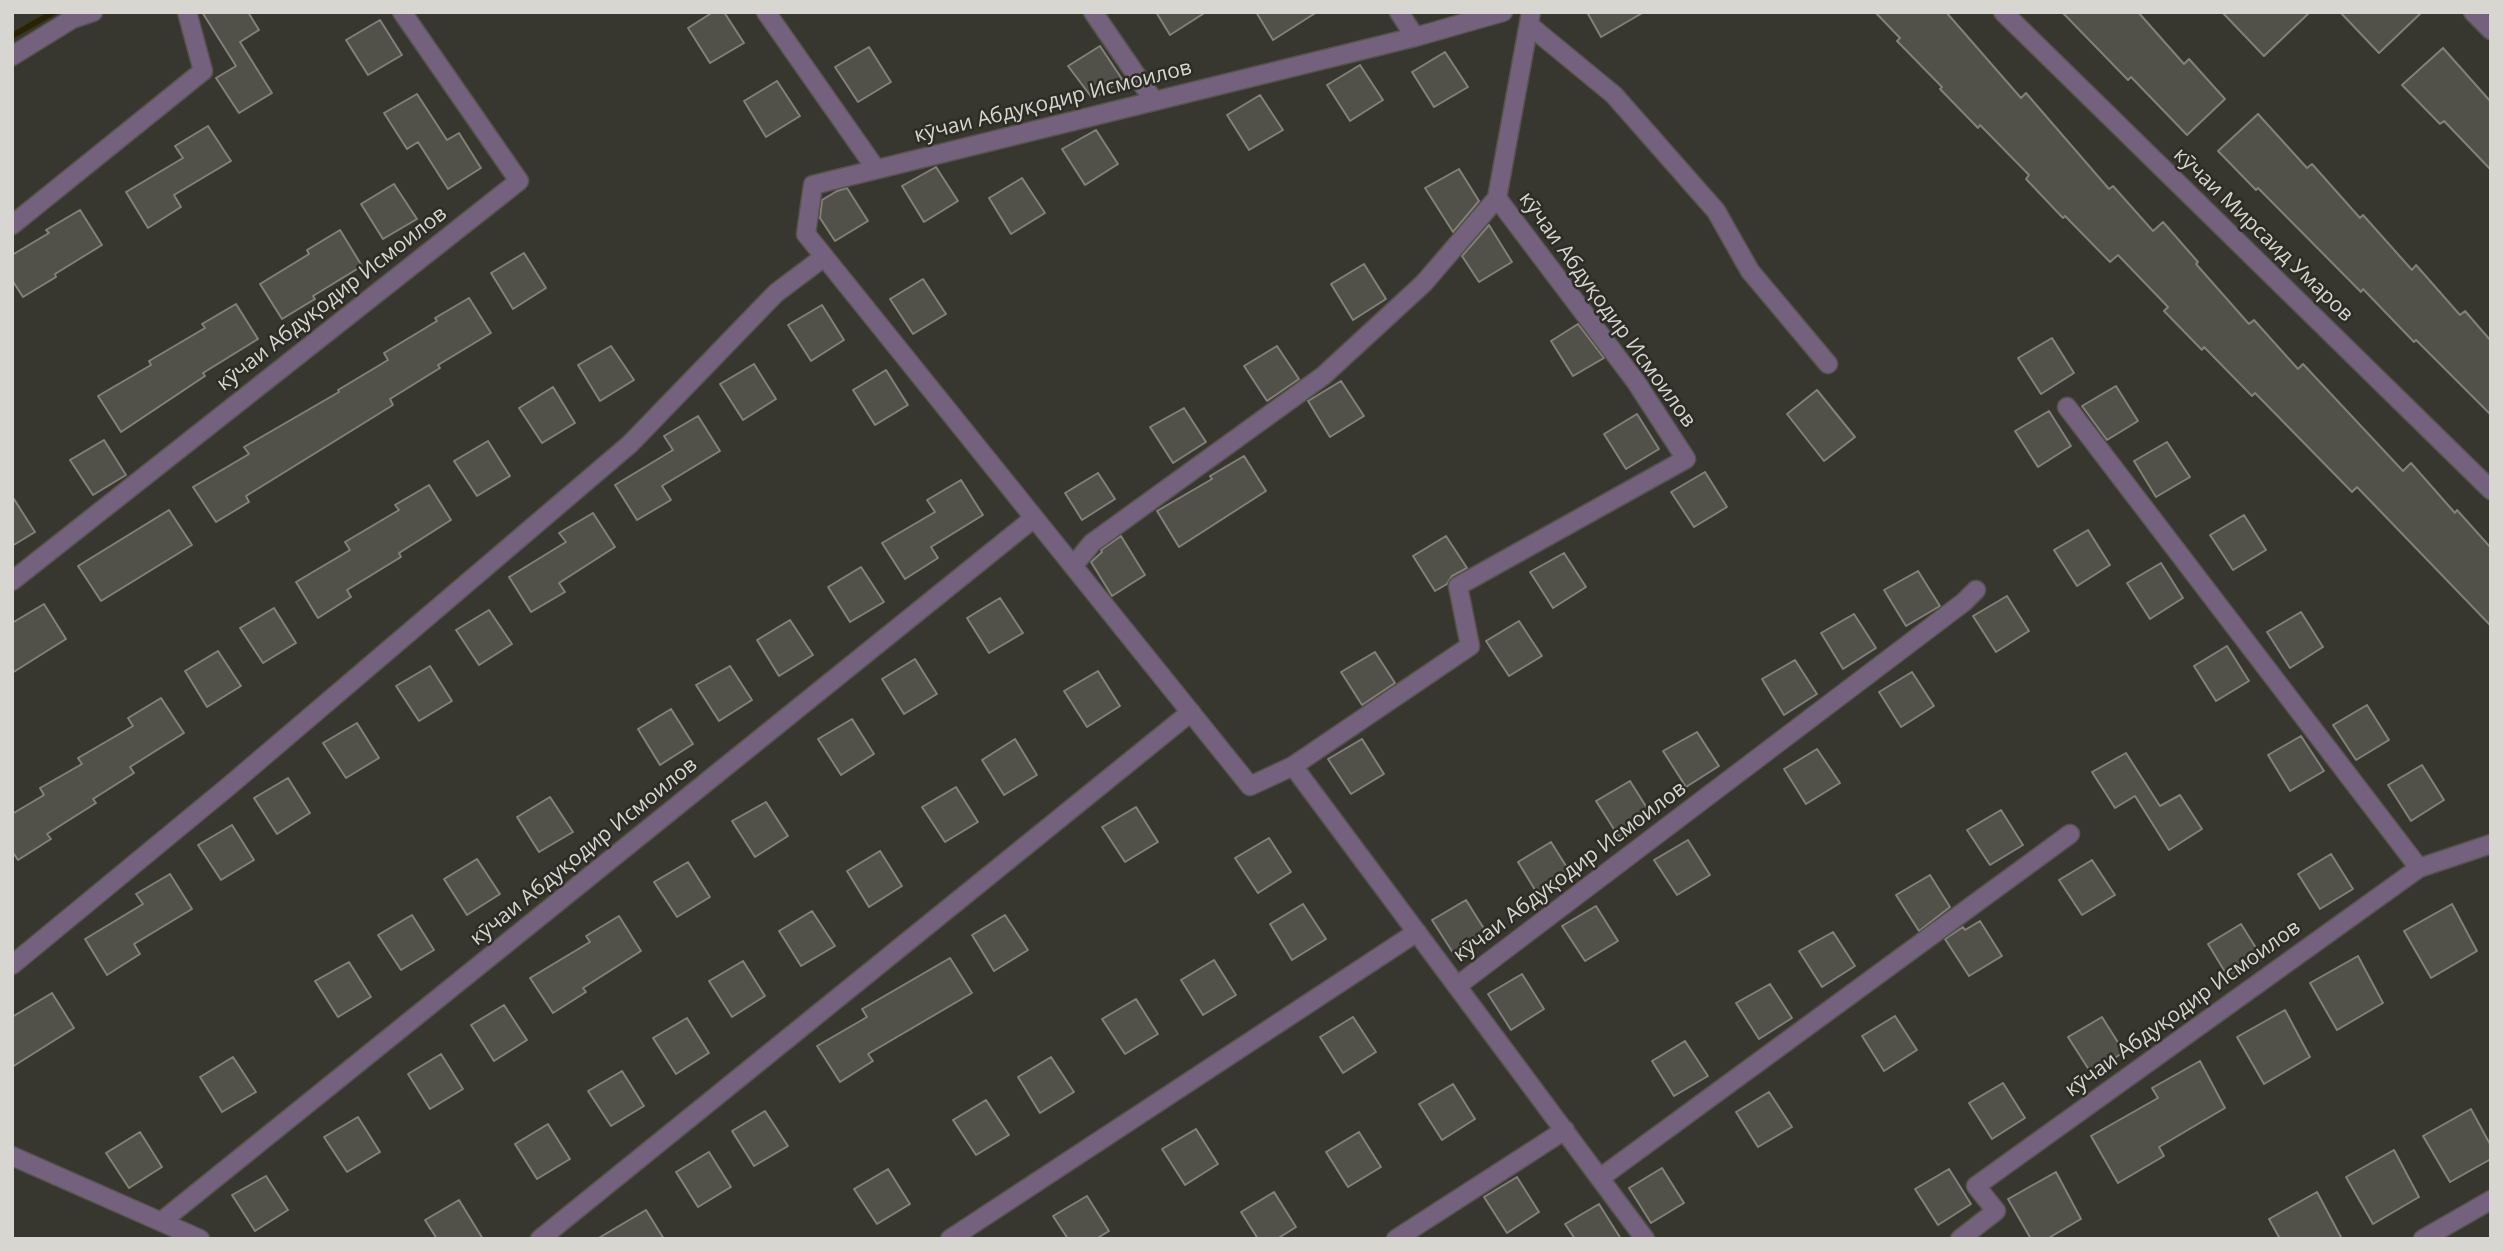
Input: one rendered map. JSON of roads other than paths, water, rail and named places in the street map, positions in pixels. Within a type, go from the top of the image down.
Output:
[{"type":"street","points":[[12,56],[72,19],[93,12]]},
{"type":"street","points":[[12,225],[203,71],[187,12]]},
{"type":"street","name":"кӯчаи Абдуқодир Исмоилов","points":[[12,581],[519,181],[402,12]]},
{"type":"street","points":[[766,12],[876,169]]},
{"type":"street","points":[[1093,12],[1154,101]]},
{"type":"street","points":[[1399,12],[1415,37]]},
{"type":"street","name":"кӯчаи Абдуқодир Исмоилов","points":[[1497,198],[1636,382],[1686,459],[1458,586],[1470,646],[1293,766],[1250,786],[806,234],[813,184],[1415,37],[1503,12]]},
{"type":"street","name":"кӯчаи Мирсаид Умаров","points":[[2003,12],[2491,491]]},
{"type":"street","points":[[2473,12],[2491,30]]},
{"type":"street","points":[[1530,19],[1614,95],[1716,211],[1750,271],[1828,364]]},
{"type":"street","name":"кӯчаи Абдуқодир Исмоилов","points":[[1073,566],[1092,543],[1324,376],[1424,283],[1497,198],[1530,19]]},
{"type":"street","points":[[12,965],[229,786],[630,444],[776,293],[824,257]]},
{"type":"street","points":[[2067,407],[2419,868]]},
{"type":"street","name":"кӯчаи Абдуқодир Исмоилов","points":[[162,1222],[1034,518]]},
{"type":"street","name":"кӯчаи Абдуқодир Исмоилов","points":[[1457,985],[1964,602],[1976,590]]},
{"type":"street","points":[[540,1239],[1191,712]]},
{"type":"street","name":"кӯчаи Абдуқодир Исмоилов","points":[[1293,766],[1645,1239]]},
{"type":"street","points":[[1600,1178],[2070,834]]},
{"type":"street","name":"кӯчаи Абдуқодир Исмоилов","points":[[1960,1239],[1996,1211],[1976,1186],[2419,868],[2491,844]]},
{"type":"street","points":[[950,1239],[1417,932]]},
{"type":"street","points":[[1396,1239],[1565,1130]]},
{"type":"street","points":[[12,1156],[200,1239]]},
{"type":"street","points":[[2423,1239],[2491,1200]]},
{"type":"waterway","points":[[12,36],[54,12]]}]
